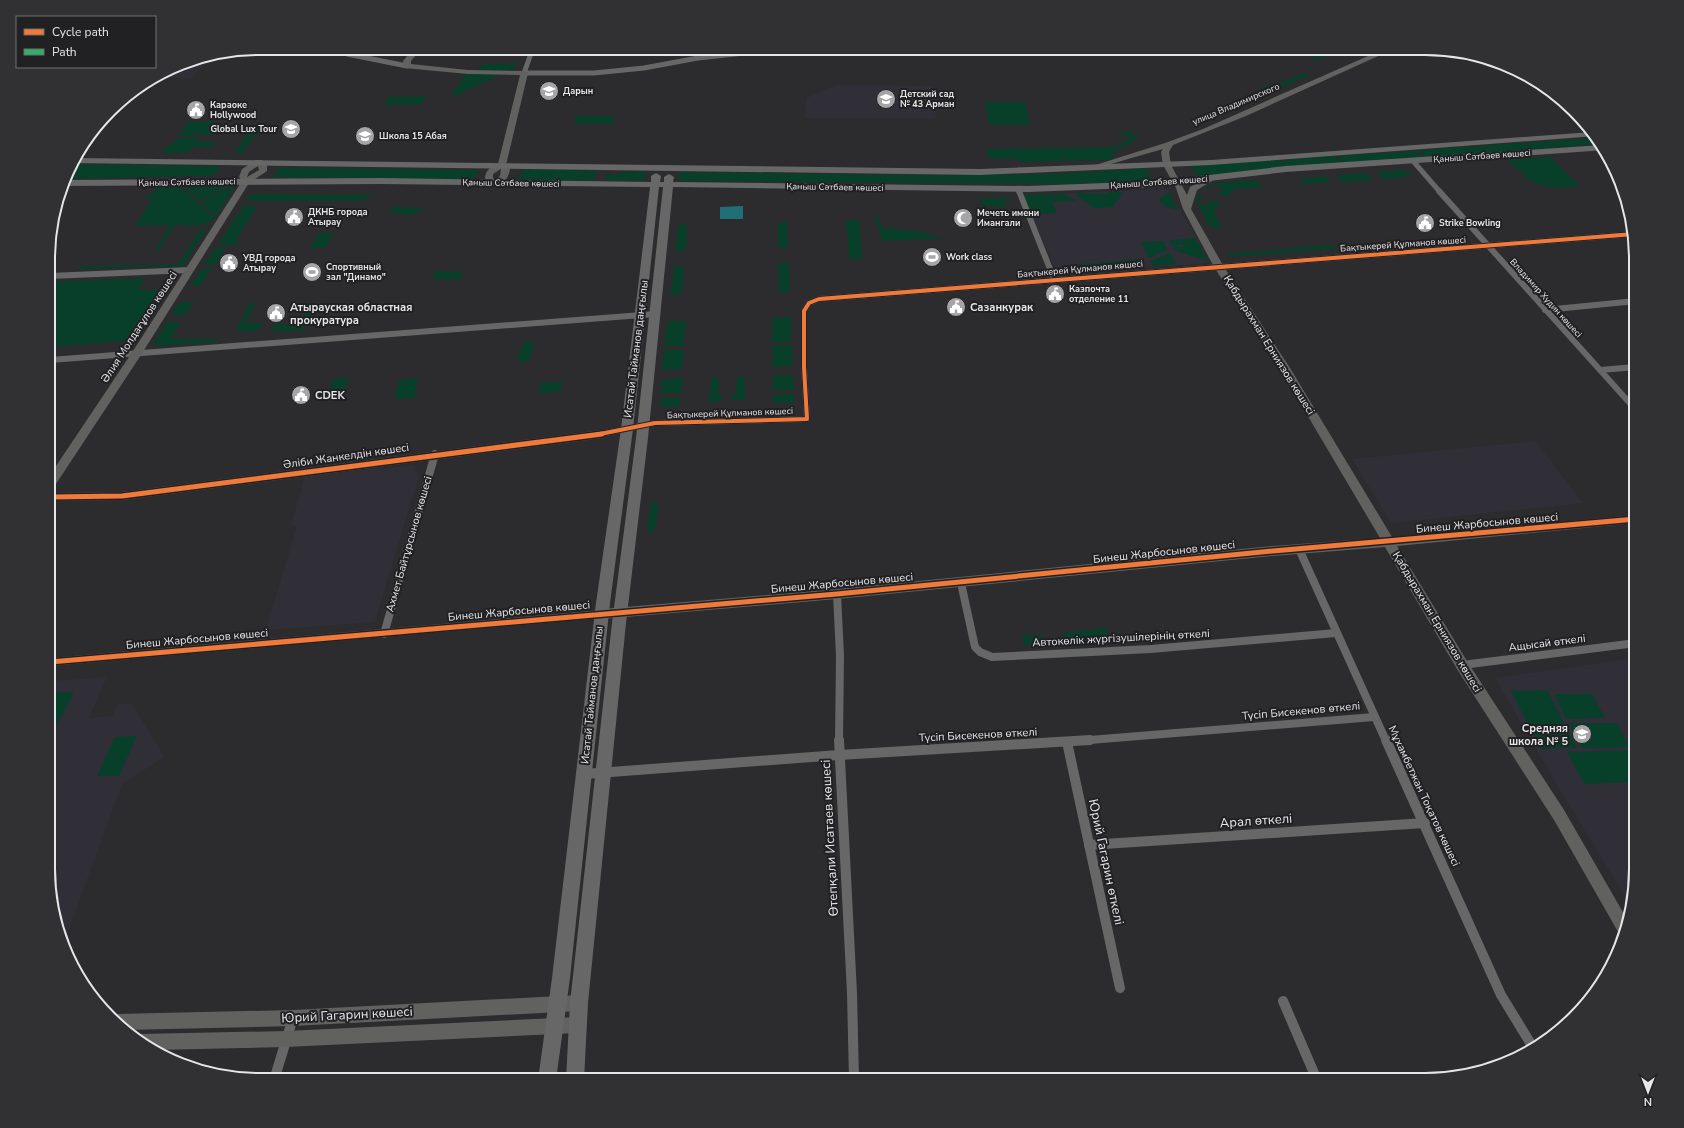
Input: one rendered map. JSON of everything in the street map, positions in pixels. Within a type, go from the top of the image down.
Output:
[{"type":"main road","name":"Қаныш Сәтбаев көшесі","points":[[80,161],[220,161],[980,172],[1167,165],[1587,135]]},
{"type":"main road","name":"Қаныш Сәтбаев көшесі","points":[[69,183],[246,181],[1018,189],[1178,182],[1286,169],[1597,148]]},
{"type":"main road","points":[[206,181],[219,177],[227,169],[227,164],[220,161]]},
{"type":"main road","name":"Исатай Тайманов даңғылы","points":[[548,1073],[602,614],[627,429],[654,185],[658,167]]},
{"type":"main road","name":"Исатай Тайманов даңғылы","points":[[575,1073],[579,1003],[671,167]]},
{"type":"main road","points":[[666,210],[679,195],[719,186]]},
{"type":"street","points":[[352,55],[407,66],[468,72],[524,73],[594,73],[644,68],[724,55]]},
{"type":"street","points":[[407,66],[407,61],[412,55]]},
{"type":"street","points":[[495,183],[502,180],[506,174],[506,169],[502,166],[524,73],[530,55]]},
{"type":"street","name":"улица Владимирского","points":[[1085,169],[1117,161],[1171,143],[1376,55]]},
{"type":"street","points":[[1167,165],[1165,152],[1171,143]]},
{"type":"street","name":"Владимир Худин көшесі","points":[[1414,161],[1487,246],[1629,402]]},
{"type":"street","points":[[246,181],[263,171],[264,166],[259,162]]},
{"type":"street","name":"Қабдырахман Ерниязов көшесі","points":[[1167,165],[1178,182],[1187,209],[1220,267],[1285,368],[1462,665],[1559,815],[1621,924]]},
{"type":"street","points":[[1187,209],[1193,189],[1213,178]]},
{"type":"street","name":"Әлия Молдағұлов көшесі","points":[[55,476],[137,353],[246,181]]},
{"type":"street","points":[[1018,189],[1054,279]]},
{"type":"street","name":"Бақтыкерей Құлманов көшесі","points":[[643,426],[678,422],[807,419],[804,367],[804,311],[809,303],[819,299],[1054,279],[1627,235]]},
{"type":"street","points":[[55,276],[190,270]]},
{"type":"street","points":[[1545,310],[1629,302]]},
{"type":"street","points":[[55,360],[655,314]]},
{"type":"street","points":[[1600,370],[1629,368]]},
{"type":"street","name":"Әліби Жанкелдін көшесі","points":[[55,497],[122,496],[643,426]]},
{"type":"street","name":"Ахмет Байтұрсынов көшесі","points":[[384,634],[435,454]]},
{"type":"street","name":"Бинеш Жарбосынов көшесі","points":[[55,662],[961,583],[1299,549],[1629,520]]},
{"type":"street","name":"Мұхамбетжан Тоқатов көшесі","points":[[1299,549],[1374,717],[1425,824],[1501,995],[1531,1044]]},
{"type":"street","name":"Автокөлік жүргізушілерінің өткелі","points":[[961,583],[975,647],[980,652],[992,657],[1151,649],[1336,633]]},
{"type":"street","name":"Өтепқали Исатаев көшесі","points":[[837,594],[840,656],[839,755],[852,994],[854,1073]]},
{"type":"street","name":"Ащысай өткелі","points":[[1462,665],[1629,643]]},
{"type":"street","name":"Түсіп Бисекенов өткелі","points":[[584,774],[839,755],[1066,742],[1374,717]]},
{"type":"street","name":"Юрий Гагарин өткелі","points":[[1066,742],[1120,988]]},
{"type":"street","name":"Арал өткелі","points":[[1089,845],[1425,824]]},
{"type":"street","points":[[1283,1001],[1314,1073]]},
{"type":"street","name":"Юрий Гагарин көшесі","points":[[124,1022],[293,1018],[579,1003]]},
{"type":"street","points":[[276,1073],[293,1018]]},
{"type":"street","name":"Юрий Гагарин көшесі","points":[[150,1042],[286,1039],[577,1025]]},
{"type":"shaded area","points":[[206,62],[191,79],[166,78],[181,70]]},
{"type":"shaded area","points":[[837,85],[933,86],[936,118],[805,118],[806,98]]},
{"type":"shaded area","points":[[1168,189],[1210,263],[1057,273],[1023,195]]},
{"type":"shaded area","points":[[1535,441],[1583,503],[1391,523],[1352,459]]},
{"type":"shaded area","points":[[414,465],[419,476],[375,622],[266,630],[297,526],[291,525],[305,476]]},
{"type":"shaded area","name":"Средняя школа № 5","points":[[1629,659],[1629,883],[1627,899],[1560,790],[1495,678]]},
{"type":"shaded area","points":[[107,677],[89,718],[112,716],[117,704],[131,703],[165,757],[122,784],[66,936],[59,909],[55,883],[55,681]]},
{"type":"green space","points":[[1307,55],[1329,55],[1317,60]]},
{"type":"green space","points":[[517,63],[514,70],[477,71],[484,64]]},
{"type":"green space","points":[[1304,73],[1310,75],[1262,96],[1256,93],[1264,89],[1261,88],[1270,84],[1274,86]]},
{"type":"green space","points":[[466,74],[500,75],[450,98]]},
{"type":"green space","points":[[426,96],[422,104],[384,105],[388,97]]},
{"type":"green space","points":[[1248,96],[1254,99],[1208,120],[1202,117]]},
{"type":"green space","points":[[986,102],[1025,102],[1030,125],[989,125]]},
{"type":"green space","points":[[577,116],[615,116],[612,124],[574,124]]},
{"type":"green space","points":[[192,122],[216,122],[212,128],[225,128],[227,130],[221,134],[179,136],[186,124]]},
{"type":"green space","points":[[255,124],[264,124],[242,153],[234,153]]},
{"type":"green space","points":[[1132,131],[1131,133],[1139,138],[1130,142],[1132,144],[1109,154],[1116,157],[1110,160],[1065,161],[1064,158],[1061,158],[1062,161],[1020,162],[1020,159],[988,158],[986,149],[1119,147],[1123,145],[1122,141],[1129,139],[1125,134],[1119,134],[1118,132]]},
{"type":"green space","points":[[178,138],[196,138],[198,141],[213,142],[215,147],[193,147],[189,152],[161,154]]},
{"type":"green space","points":[[1590,138],[1595,144],[1425,157],[1420,150]]},
{"type":"green space","points":[[1417,151],[1423,157],[1344,163],[1338,156]]},
{"type":"green space","points":[[1336,156],[1341,163],[1286,167],[1281,160]]},
{"type":"green space","points":[[1550,157],[1580,186],[1549,187],[1541,185],[1527,179],[1521,173],[1525,173],[1523,171],[1518,170],[1507,160]]},
{"type":"green space","points":[[1280,160],[1285,167],[1198,176],[1191,166]]},
{"type":"green space","points":[[78,164],[220,167],[217,173],[207,176],[71,179]]},
{"type":"green space","points":[[279,168],[478,170],[474,180],[273,177]]},
{"type":"green space","points":[[1146,168],[1152,180],[1072,184],[678,181],[680,172],[971,175],[1088,172]]},
{"type":"green space","points":[[523,169],[597,171],[593,181],[518,179]]},
{"type":"green space","points":[[1401,170],[1414,176],[1382,179],[1376,172]]},
{"type":"green space","points":[[622,172],[646,172],[644,180],[605,180],[607,174],[621,174]]},
{"type":"green space","points":[[1368,173],[1368,176],[1374,180],[1341,182],[1340,178],[1335,175]]},
{"type":"green space","points":[[1327,176],[1327,179],[1332,182],[1303,184],[1300,179]]},
{"type":"green space","points":[[1255,180],[1263,187],[1235,189],[1227,197],[1216,193],[1223,191],[1220,186],[1211,186],[1209,188],[1211,191],[1206,187],[1216,183]]},
{"type":"green space","points":[[159,187],[182,188],[215,217],[211,221],[202,225],[175,225],[159,250],[155,250],[170,225],[135,226],[152,200],[145,199]]},
{"type":"green space","points":[[185,187],[229,187],[203,198],[197,198]]},
{"type":"green space","points":[[231,187],[234,188],[216,216],[200,201]]},
{"type":"green space","points":[[1107,192],[1120,192],[1123,194],[1114,204],[1115,207],[1093,208],[1077,196],[1077,193],[1107,194]]},
{"type":"green space","points":[[1169,192],[1178,209],[1167,207],[1159,199]]},
{"type":"green space","points":[[251,194],[370,195],[368,199],[360,201],[247,201]]},
{"type":"green space","points":[[1065,194],[1079,203],[1073,201],[1052,202],[1057,213],[1032,215],[1024,195]]},
{"type":"green space","points":[[1198,195],[1205,197],[1198,199],[1198,202],[1204,205],[1211,203],[1210,199],[1221,203],[1213,211],[1223,228],[1210,227],[1196,201],[1196,196]]},
{"type":"green space","points":[[982,198],[1009,198],[1010,201],[1004,201],[1005,207],[1009,208],[979,205]]},
{"type":"green space","points":[[244,205],[254,206],[256,208],[235,242],[241,243],[239,245],[218,245]]},
{"type":"green space","points":[[394,207],[425,209],[411,215],[389,213]]},
{"type":"green space","points":[[875,215],[878,215],[882,227],[929,233],[929,235],[946,238],[882,241]]},
{"type":"green space","points":[[846,220],[859,220],[862,259],[849,259]]},
{"type":"green space","points":[[787,222],[788,247],[778,247],[778,223]]},
{"type":"green space","points":[[687,224],[686,250],[675,251],[678,225]]},
{"type":"green space","points":[[201,229],[207,229],[183,266],[78,269],[80,266],[178,264]]},
{"type":"green space","points":[[319,233],[334,233],[325,248],[310,248]]},
{"type":"green space","points":[[1195,238],[1208,261],[1175,251],[1173,247],[1183,247],[1182,244],[1172,246],[1169,240]]},
{"type":"green space","points":[[1163,241],[1168,250],[1149,258],[1141,242]]},
{"type":"green space","points":[[1333,245],[1336,249],[1229,257],[1227,254]]},
{"type":"green space","points":[[216,248],[226,248],[215,265],[204,265]]},
{"type":"green space","points":[[1170,253],[1176,264],[1153,266],[1151,261]]},
{"type":"green space","points":[[1143,259],[1145,263],[1070,269],[1068,265]]},
{"type":"green space","points":[[778,263],[789,263],[790,292],[779,292]]},
{"type":"green space","points":[[674,266],[684,267],[682,291],[679,291],[679,295],[671,295]]},
{"type":"green space","points":[[202,269],[212,269],[200,286],[190,286]]},
{"type":"green space","points":[[436,271],[463,272],[460,279],[432,279]]},
{"type":"green space","points":[[145,278],[138,290],[161,290],[125,341],[55,347],[55,282]]},
{"type":"green space","points":[[180,302],[194,302],[185,315],[171,315]]},
{"type":"green space","points":[[256,303],[245,323],[262,323],[258,331],[236,331],[249,304]]},
{"type":"green space","points":[[311,305],[317,305],[303,331],[271,331],[275,324],[298,323],[304,318]]},
{"type":"green space","points":[[791,317],[791,342],[772,343],[773,318]]},
{"type":"green space","points":[[668,321],[686,321],[683,346],[664,346]]},
{"type":"green space","points":[[167,322],[181,323],[170,339],[218,339],[217,342],[155,346],[153,344]]},
{"type":"green space","points":[[523,342],[535,342],[529,361],[517,361]]},
{"type":"green space","points":[[773,346],[792,346],[792,366],[772,367]]},
{"type":"green space","points":[[664,350],[684,350],[682,369],[662,370]]},
{"type":"green space","points":[[773,375],[793,375],[794,390],[773,390]]},
{"type":"green space","points":[[349,377],[346,388],[330,390],[333,379]]},
{"type":"green space","points":[[737,377],[745,377],[745,400],[731,400],[732,395],[736,394]]},
{"type":"green space","points":[[418,378],[414,398],[395,399],[399,380]]},
{"type":"green space","points":[[683,378],[681,393],[661,393],[663,379]]},
{"type":"green space","points":[[711,378],[719,378],[718,395],[723,395],[722,401],[709,402]]},
{"type":"green space","points":[[562,382],[561,391],[539,393],[540,383]]},
{"type":"green space","points":[[794,394],[794,403],[773,403],[773,395]]},
{"type":"green space","points":[[661,398],[681,398],[680,406],[660,407]]},
{"type":"green space","points":[[651,501],[658,504],[656,528],[647,534]]},
{"type":"green space","points":[[1106,628],[1110,642],[1067,647],[1063,633]]},
{"type":"green space","points":[[1022,635],[1042,635],[1044,644],[1024,645]]},
{"type":"green space","points":[[1547,690],[1577,748],[1541,749],[1511,691]]},
{"type":"green space","points":[[55,692],[74,692],[56,727]]},
{"type":"green space","points":[[1554,694],[1592,694],[1605,718],[1566,719]]},
{"type":"green space","points":[[1569,723],[1617,723],[1629,745],[1629,747],[1582,748]]},
{"type":"green space","points":[[137,736],[119,776],[97,776],[115,737]]},
{"type":"green space","points":[[1629,750],[1629,782],[1584,784],[1567,752]]},
{"type":"water","points":[[743,206],[743,219],[720,219],[720,207]]},
{"type":"cycle path","points":[[55,497],[122,496],[608,433],[655,423],[807,419],[804,367],[804,311],[809,303],[819,299],[1627,235]]},
{"type":"cycle path","points":[[55,662],[837,594],[1273,551],[1389,542],[1629,520]]},
{"type":"place","name":"Дарын","points":[[549,91]]},
{"type":"place","name":"Детский сад № 43 Арман","points":[[886,99]]},
{"type":"place","name":"Караоке Hollywood","points":[[196,110]]},
{"type":"place","name":"Global Lux Tour","points":[[291,129]]},
{"type":"place","name":"Школа 15 Абая","points":[[365,136]]},
{"type":"place","name":"ДКНБ города Атырау","points":[[294,217]]},
{"type":"place","name":"Мечеть имени Имангали","points":[[963,218]]},
{"type":"place","name":"Strike Bowling","points":[[1425,223]]},
{"type":"place","name":"Work class","points":[[932,257]]},
{"type":"place","name":"УВД города Атырау","points":[[229,263]]},
{"type":"place","name":"Спортивный зал \"Динамо\"","points":[[312,272]]},
{"type":"place","name":"Казпочта отделение 11","points":[[1055,294]]},
{"type":"place","name":"Сазанкурак","points":[[956,307]]},
{"type":"place","name":"Атырауская областная прокуратура","points":[[276,313]]},
{"type":"place","name":"CDEK","points":[[301,395]]},
{"type":"place","name":"Средняя школа № 5","points":[[1582,734]]}]
